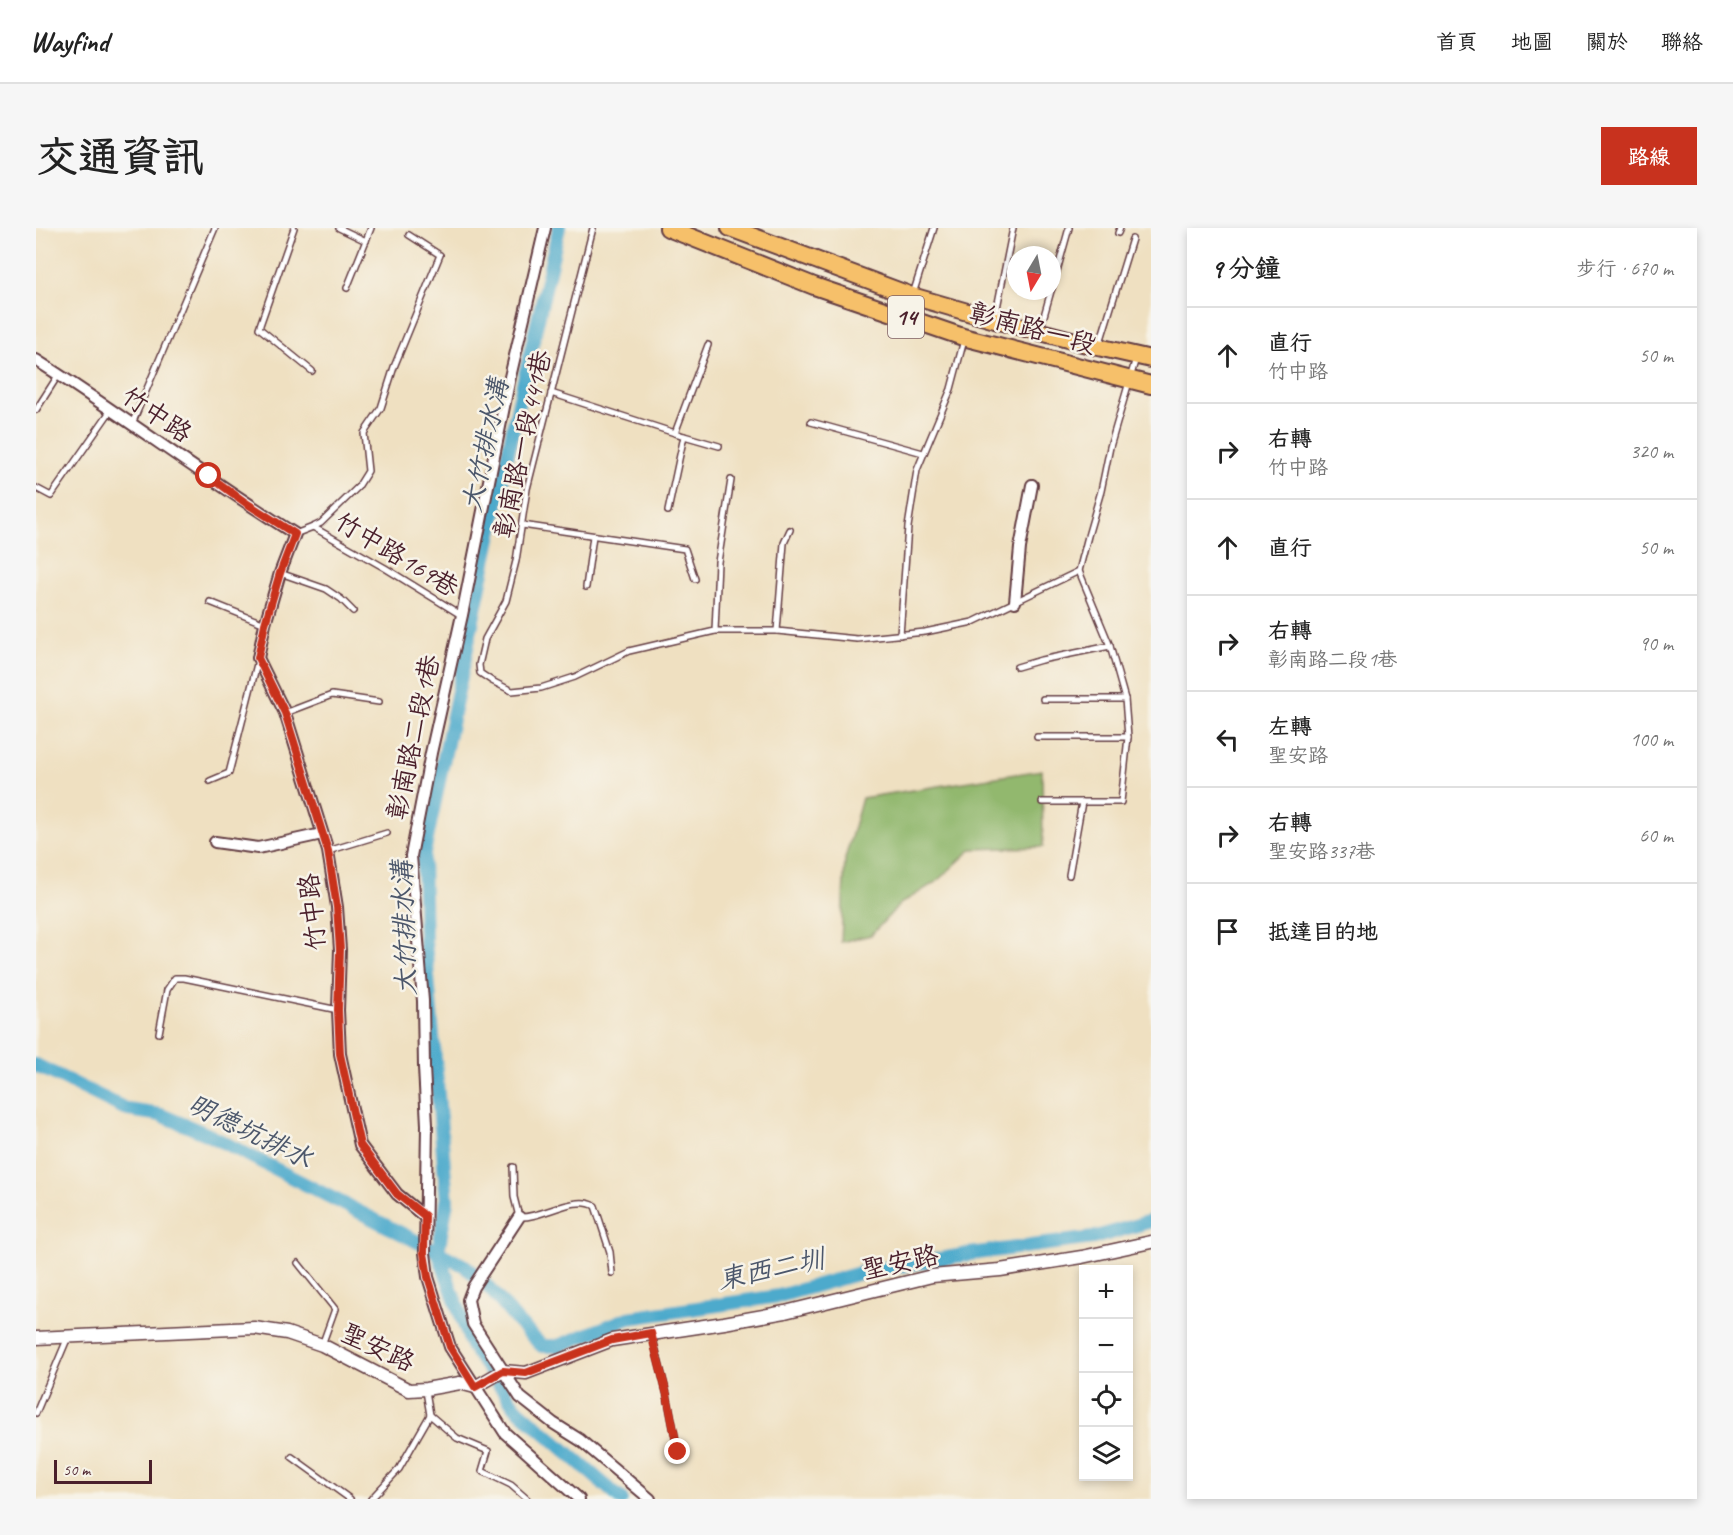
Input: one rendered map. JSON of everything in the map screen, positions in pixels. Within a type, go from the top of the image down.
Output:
[{"type":"main road","name":"彰南路一段","points":[[668,228],[814,286],[965,337],[1151,385]]},
{"type":"main road","name":"彰南路一段","points":[[730,228],[912,296],[1144,358]]},
{"type":"street","name":"彰南路二段1巷","points":[[545,228],[510,377],[411,855],[423,1001],[427,1125],[424,1253],[428,1277],[450,1347],[505,1433],[579,1499]]},
{"type":"street","name":"竹中路","points":[[36,360],[295,534]]},
{"type":"street","points":[[1015,602],[1020,548],[1032,485]]},
{"type":"street","points":[[258,658],[280,573],[295,534]]},
{"type":"street","name":"竹中路","points":[[258,658],[285,713],[328,851],[337,907],[340,950],[338,1010],[340,1054],[360,1145],[397,1194],[425,1216]]},
{"type":"street","points":[[215,842],[258,848],[322,834]]},
{"type":"street","points":[[519,1217],[473,1287],[468,1300],[473,1324],[520,1397],[553,1423],[580,1440],[650,1499]]},
{"type":"street","name":"聖安路","points":[[36,1338],[255,1328],[287,1334],[322,1345],[409,1390],[460,1383],[475,1387],[503,1371],[526,1373],[612,1340],[785,1312],[932,1276],[1000,1270],[1082,1257],[1151,1242]]},
{"type":"lane","points":[[132,424],[215,228]]},
{"type":"lane","points":[[294,228],[259,328],[312,371]]},
{"type":"lane","points":[[339,228],[366,241]]},
{"type":"lane","points":[[347,288],[371,228]]},
{"type":"lane","name":"彰南路一段441巷","points":[[593,228],[527,489],[516,561],[506,601],[485,639],[479,665],[480,674],[512,691],[541,688],[574,677],[629,651],[715,631]]},
{"type":"lane","points":[[912,296],[934,228]]},
{"type":"lane","points":[[995,320],[1013,228]]},
{"type":"lane","points":[[1061,257],[1069,228]]},
{"type":"lane","points":[[295,534],[321,523],[358,487],[368,471],[363,433],[381,408],[394,367],[440,255],[409,235]]},
{"type":"lane","points":[[1098,347],[1132,239]]},
{"type":"lane","points":[[1040,332],[1049,300]]},
{"type":"lane","points":[[900,635],[908,527],[917,470],[951,389],[965,337]]},
{"type":"lane","points":[[675,432],[708,345]]},
{"type":"lane","points":[[1042,802],[1121,802],[1128,737],[1125,699],[1110,646],[1079,571],[1129,380],[1144,358]]},
{"type":"lane","points":[[36,410],[59,374]]},
{"type":"lane","points":[[551,393],[719,446]]},
{"type":"lane","points":[[36,488],[51,496],[111,410]]},
{"type":"lane","points":[[812,422],[923,453]]},
{"type":"lane","points":[[668,511],[684,436]]},
{"type":"lane","points":[[731,480],[718,562],[715,631],[777,631],[857,639],[926,632],[973,622],[1079,571]]},
{"type":"lane","points":[[522,525],[685,549],[695,579]]},
{"type":"lane","name":"竹中路169巷","points":[[313,527],[462,615]]},
{"type":"lane","points":[[777,631],[784,543],[790,530]]},
{"type":"lane","points":[[586,587],[593,536]]},
{"type":"lane","points":[[280,573],[326,589],[353,611]]},
{"type":"lane","points":[[210,602],[265,624]]},
{"type":"lane","points":[[1017,668],[1041,660],[1110,646]]},
{"type":"lane","points":[[210,781],[229,773],[258,658]]},
{"type":"lane","points":[[285,713],[332,695],[379,702]]},
{"type":"lane","points":[[1043,699],[1125,699]]},
{"type":"lane","points":[[1037,737],[1128,737]]},
{"type":"lane","points":[[1069,875],[1082,802]]},
{"type":"lane","points":[[328,851],[387,833]]},
{"type":"lane","points":[[159,1033],[167,990],[175,978],[338,1010]]},
{"type":"lane","points":[[513,1167],[514,1197],[519,1217],[528,1218],[573,1203],[590,1203],[595,1206],[610,1252],[612,1273]]},
{"type":"lane","points":[[298,1263],[335,1309],[322,1345]]},
{"type":"lane","points":[[651,1333],[667,1395],[678,1452]]},
{"type":"lane","points":[[36,1413],[68,1336]]},
{"type":"lane","points":[[371,1499],[399,1469],[430,1415],[426,1389]]},
{"type":"lane","points":[[430,1415],[457,1438],[488,1451],[482,1471],[511,1485],[526,1499]]},
{"type":"lane","points":[[292,1457],[350,1499]]},
{"type":"green space","points":[[1042,770],[1043,847],[972,849],[936,882],[900,904],[871,935],[841,942],[845,859],[862,798]]},
{"type":"waterway","name":"大竹排水溝","points":[[559,228],[515,419],[423,858],[425,941],[447,1201],[438,1252],[472,1346],[515,1407],[621,1499]]},
{"type":"waterway","name":"東西二圳","points":[[36,1065],[128,1110],[161,1115],[209,1135],[465,1266],[490,1289],[542,1346],[558,1346],[629,1318],[779,1296],[860,1273],[969,1254],[1093,1238],[1151,1221]]},
{"type":"route","points":[[209,476],[295,534],[280,573],[258,658],[285,713],[328,851],[337,907],[340,950],[338,1010],[340,1054],[360,1145],[397,1194],[425,1216],[424,1253],[428,1277],[450,1347],[475,1387],[503,1371],[526,1373],[612,1340],[651,1333],[667,1395],[678,1452]]},
{"type":"water label","name":"明德坑排水","points":[[250,1131]]}]
